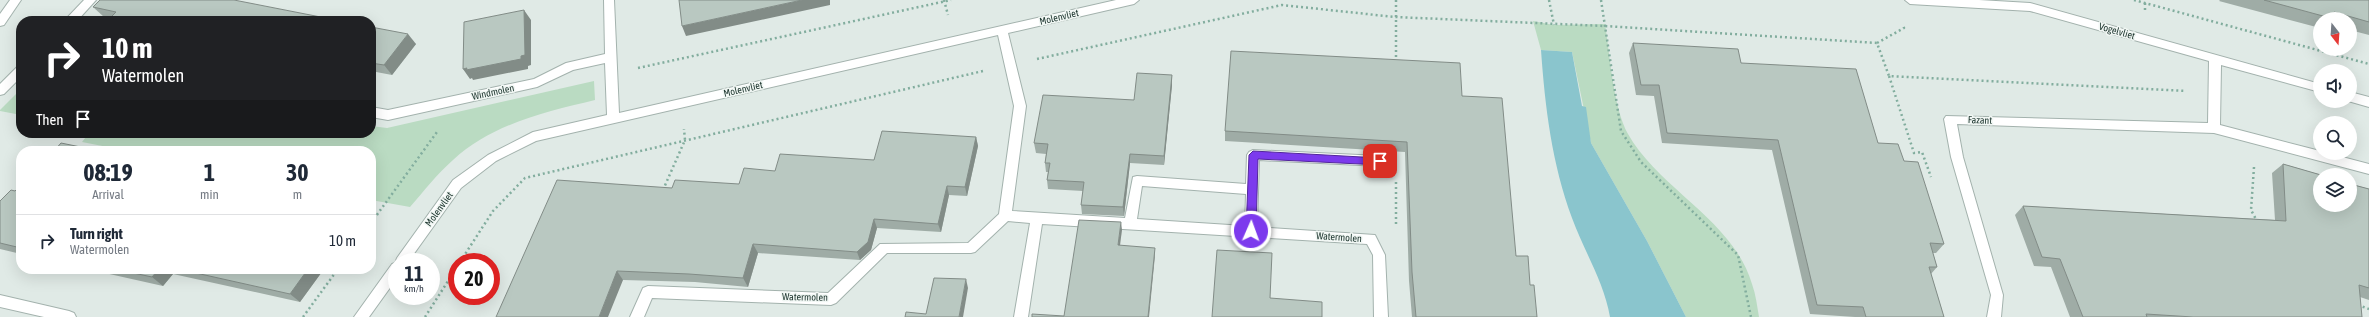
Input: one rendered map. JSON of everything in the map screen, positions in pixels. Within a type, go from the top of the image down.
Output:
[{"type":"street","points":[[0,22],[16,0]]},
{"type":"street","points":[[75,16],[91,0]]},
{"type":"street","points":[[609,0],[613,117]]},
{"type":"street","name":"Molenvliet","points":[[407,253],[457,184],[492,158],[533,137],[613,117],[681,103],[1134,0]]},
{"type":"street","name":"Vogelvliet","points":[[1910,0],[2030,6],[2313,86]]},
{"type":"street","points":[[1002,29],[1012,64],[1020,106],[1005,216]]},
{"type":"street","name":"Windmolen","points":[[376,113],[388,115],[537,83],[570,66],[612,57]]},
{"type":"street","points":[[2214,128],[2215,58]]},
{"type":"street","points":[[0,91],[16,75]]},
{"type":"street","points":[[2357,99],[2369,102]]},
{"type":"street","name":"Fazant","points":[[1994,317],[1997,295],[1957,156],[1950,119],[2214,128],[2369,169]]},
{"type":"street","points":[[1251,231],[1253,155],[1380,161]]},
{"type":"street","points":[[1130,224],[1137,181],[1252,190]]},
{"type":"street","name":"Watermolen","points":[[636,317],[648,292],[831,299],[884,248],[972,248],[1005,216],[1371,239],[1379,255],[1381,317]]},
{"type":"street","points":[[1020,317],[1037,218]]},
{"type":"street","points":[[361,317],[388,280]]},
{"type":"street","points":[[0,301],[69,317]]},
{"type":"path","points":[[612,73],[951,0]]},
{"type":"path","points":[[1396,0],[1396,62]]},
{"type":"path","points":[[1549,0],[1554,25]]},
{"type":"path","points":[[1601,0],[1621,131],[1641,162],[1738,254],[1751,317]]},
{"type":"path","points":[[2134,0],[2369,64]]},
{"type":"path","points":[[466,253],[493,211],[525,178],[1012,64],[1282,5],[1395,17],[1605,26],[1877,43],[1904,28],[1902,21]]},
{"type":"path","points":[[1877,43],[1890,76],[1914,153],[1922,152],[1936,189],[1967,190]]},
{"type":"path","points":[[1890,76],[2215,92]]},
{"type":"path","points":[[376,216],[460,100]]},
{"type":"path","points":[[662,191],[685,140],[681,103]]},
{"type":"path","points":[[2256,139],[2251,210],[2258,223]]},
{"type":"path","points":[[1371,239],[1396,232],[1396,178]]},
{"type":"path","points":[[303,317],[334,274]]},
{"type":"path","points":[[425,317],[448,281]]},
{"type":"path","points":[[2355,305],[2369,309]]},
{"type":"green space","points":[[1533,21],[1554,25],[1605,24],[1615,96],[1628,134],[1642,154],[1658,172],[1713,223],[1729,241],[1743,261],[1752,284],[1759,317],[1686,317],[1647,241],[1591,143],[1572,52],[1541,50]]},
{"type":"green space","points":[[594,81],[595,100],[557,109],[520,121],[485,137],[468,148],[447,165],[410,207],[376,201],[376,146],[102,146],[82,142],[85,138],[376,138],[376,127],[387,128]]},
{"type":"green space","points":[[16,94],[16,114],[0,110]]},
{"type":"water","points":[[1541,50],[1572,52],[1582,106],[1586,107],[1591,143],[1647,241],[1686,317],[1610,317],[1599,279],[1572,218],[1559,177],[1547,114]]},
{"type":"building","points":[[100,0],[234,0],[316,16],[112,16],[116,12],[93,7]]},
{"type":"building","points":[[679,0],[802,0],[682,26]]},
{"type":"building","points":[[2264,0],[2369,0],[2369,22],[2357,19],[2357,12],[2313,12],[2313,13]]},
{"type":"building","points":[[524,10],[525,55],[521,56],[521,59],[466,70],[467,68],[463,69],[464,22]]},
{"type":"building","points":[[376,28],[408,34],[384,65],[376,64]]},
{"type":"building","points":[[1633,43],[1738,49],[1741,63],[1856,69],[1878,143],[1898,144],[1904,161],[1918,162],[1944,244],[1930,243],[1937,267],[1929,267],[1944,317],[1866,317],[1863,307],[1817,305],[1778,140],[1667,133],[1659,85],[1641,85]]},
{"type":"building","points":[[1231,51],[1460,63],[1462,96],[1502,98],[1516,256],[1528,256],[1530,285],[1534,285],[1537,317],[1416,317],[1412,272],[1407,142],[1225,131]]},
{"type":"building","points":[[1137,73],[1172,75],[1164,156],[1130,154],[1123,207],[1081,205],[1084,182],[1047,180],[1050,163],[1045,163],[1048,144],[1034,143],[1043,95],[1134,100]]},
{"type":"building","points":[[882,131],[976,137],[965,187],[947,186],[938,224],[874,219],[868,242],[857,252],[753,244],[743,278],[617,271],[599,317],[496,317],[557,180],[672,188],[675,180],[739,184],[744,168],[775,171],[780,154],[874,160]]},
{"type":"building","points":[[61,143],[76,146],[58,146]]},
{"type":"building","points":[[2283,164],[2313,173],[2313,212],[2357,212],[2357,186],[2369,189],[2369,288],[2359,285],[2362,317],[2193,317],[2146,314],[2147,317],[2083,317],[2060,259],[2042,257],[2023,206],[2286,221]]},
{"type":"building","points":[[11,190],[16,190],[16,247],[0,243],[0,201]]},
{"type":"building","points":[[1079,220],[1121,222],[1118,245],[1155,248],[1148,317],[1032,317],[1032,314],[1064,316]]},
{"type":"building","points":[[1217,250],[1272,253],[1270,298],[1322,302],[1322,317],[1212,317]]},
{"type":"building","points":[[138,274],[155,274],[152,277]]},
{"type":"building","points":[[200,274],[304,274],[290,294]]},
{"type":"building","points":[[934,278],[966,279],[959,317],[905,317],[906,312],[926,314]]},
{"type":"route","points":[[1251,231],[1253,155],[1380,161]]}]
